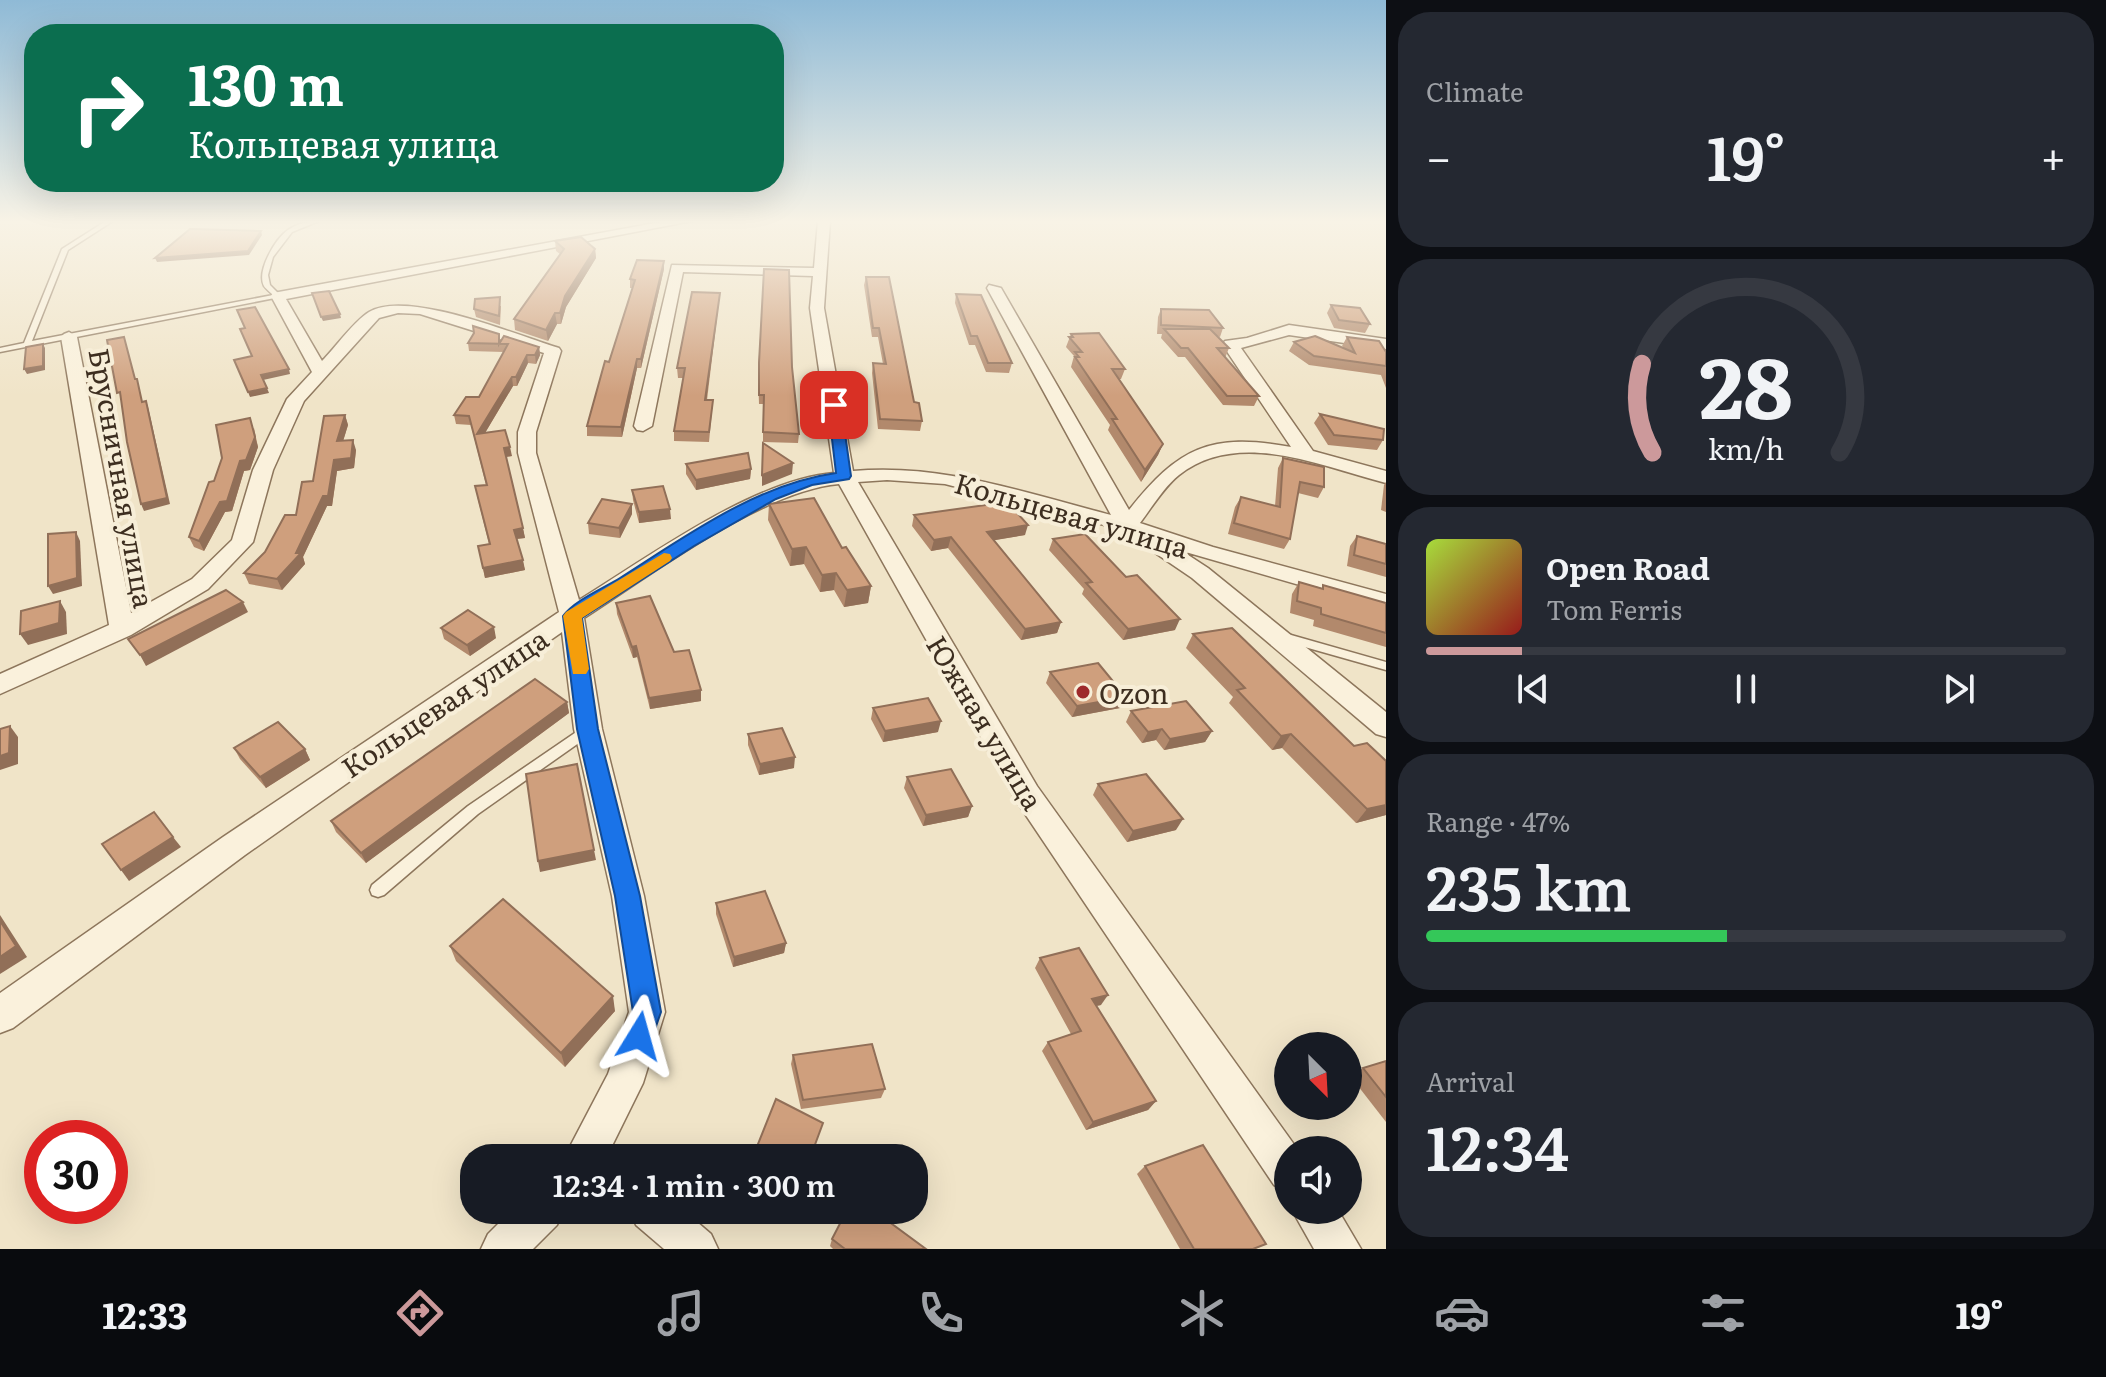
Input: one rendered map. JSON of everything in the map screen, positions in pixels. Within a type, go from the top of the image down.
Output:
[{"type":"street","points":[[319,370],[278,296],[369,279]]},
{"type":"street","points":[[643,426],[675,279]]},
{"type":"street","name":"Южная улица","points":[[821,279],[817,308],[844,476],[1027,794],[1274,1151]]},
{"type":"street","points":[[994,288],[1127,525],[1200,573],[1386,727]]},
{"type":"street","points":[[0,685],[122,629],[200,584],[242,542],[263,470],[296,399],[319,370],[374,315],[398,309],[421,310],[553,351],[527,432],[527,453],[572,616],[588,729],[628,896],[647,1012],[624,1083],[594,1144]]},
{"type":"street","points":[[1307,457],[1230,344],[1255,343],[1274,333],[1289,330],[1386,344]]},
{"type":"street","name":"Брусничная улица","points":[[69,337],[122,629]]},
{"type":"street","points":[[1127,525],[1172,470],[1204,453],[1241,446],[1307,457],[1386,477]]},
{"type":"street","name":"Кольцевая улица","points":[[0,1015],[234,846],[526,644],[688,542],[770,496],[809,481],[887,474],[945,478],[1127,525],[1205,552],[1386,602]]},
{"type":"street","points":[[503,1249],[528,1224]]},
{"type":"street","points":[[667,1224],[696,1249]]},
{"type":"street","points":[[1322,1224],[1339,1249]]},
{"type":"lane","points":[[27,345],[53,279]]},
{"type":"lane","points":[[266,279],[267,286],[278,296]]},
{"type":"lane","points":[[0,350],[278,296]]},
{"type":"lane","points":[[1269,633],[1386,666]]},
{"type":"lane","points":[[378,890],[473,810],[588,729]]},
{"type":"building","points":[[542,279],[576,279],[565,296],[560,313],[555,313],[546,330],[514,319]]},
{"type":"building","points":[[631,279],[660,279],[621,427],[587,426],[605,361],[609,362],[635,280]]},
{"type":"building","points":[[763,279],[789,279],[792,367],[799,434],[763,432],[764,395],[759,395]]},
{"type":"building","points":[[866,279],[889,279],[914,402],[919,403],[922,421],[880,419],[873,363],[886,364],[879,328],[873,328]]},
{"type":"building","points":[[329,291],[340,314],[321,317],[312,293]]},
{"type":"building","points":[[692,292],[720,293],[705,400],[713,400],[709,432],[674,431],[685,368],[677,368]]},
{"type":"building","points":[[956,294],[981,295],[1012,363],[988,363],[977,336],[971,336]]},
{"type":"building","points":[[500,297],[499,316],[474,309],[475,299]]},
{"type":"building","points":[[1331,305],[1360,308],[1370,324],[1339,320]]},
{"type":"building","points":[[255,307],[289,369],[261,375],[267,388],[248,392],[234,360],[252,356],[240,329],[245,328],[237,310]]},
{"type":"building","points":[[1161,309],[1209,310],[1223,328],[1161,325]]},
{"type":"building","points":[[473,326],[499,334],[499,344],[468,343],[474,333]]},
{"type":"building","points":[[1164,329],[1210,329],[1229,348],[1217,348],[1259,396],[1227,396],[1188,348],[1181,348]]},
{"type":"building","points":[[1099,333],[1125,369],[1112,369],[1163,444],[1145,470],[1112,419],[1117,419],[1075,357],[1079,357],[1075,352],[1082,352],[1069,337],[1073,337],[1071,334]]},
{"type":"building","points":[[504,336],[539,347],[535,355],[527,355],[516,377],[512,377],[477,434],[505,430],[510,447],[504,448],[523,528],[514,530],[523,560],[483,568],[478,546],[490,544],[475,486],[487,485],[469,416],[454,415],[466,397],[479,397],[508,344],[499,344]]},
{"type":"building","points":[[1315,336],[1355,353],[1347,337],[1379,341],[1386,352],[1386,366],[1314,356],[1294,342]]},
{"type":"building","points":[[124,337],[142,402],[146,401],[167,498],[141,504],[107,340]]},
{"type":"building","points":[[43,344],[43,366],[24,369],[26,347]]},
{"type":"building","points":[[1320,414],[1384,429],[1383,440],[1334,435]]},
{"type":"building","points":[[345,415],[337,441],[353,440],[351,458],[334,460],[328,496],[323,496],[296,553],[301,553],[277,579],[244,573],[265,552],[285,515],[296,515],[302,482],[313,481],[324,416]]},
{"type":"building","points":[[250,418],[255,437],[246,460],[240,461],[227,501],[220,502],[199,541],[189,537],[209,482],[214,481],[222,458],[216,425]]},
{"type":"building","points":[[763,443],[793,463],[762,475]]},
{"type":"building","points":[[748,453],[751,469],[696,480],[686,464]]},
{"type":"building","points":[[1283,458],[1324,467],[1324,487],[1300,482],[1290,539],[1234,523],[1241,497],[1280,507]]},
{"type":"building","points":[[663,486],[670,509],[639,512],[632,490]]},
{"type":"building","points":[[814,498],[842,548],[846,547],[871,586],[847,590],[836,573],[822,575],[806,547],[792,549],[769,504]]},
{"type":"building","points":[[602,499],[632,504],[619,528],[588,523]]},
{"type":"building","points":[[1007,502],[1028,525],[987,532],[1061,622],[1025,629],[951,537],[934,540],[914,515]]},
{"type":"building","points":[[76,532],[77,578],[48,586],[48,534]]},
{"type":"building","points":[[1085,534],[1126,577],[1137,575],[1180,619],[1128,629],[1086,583],[1092,582],[1053,539]]},
{"type":"building","points":[[1357,536],[1386,544],[1386,564],[1354,555]]},
{"type":"building","points":[[1299,582],[1323,589],[1323,585],[1386,603],[1386,633],[1321,614],[1321,608],[1297,601]]},
{"type":"building","points":[[226,590],[243,602],[140,655],[128,639]]},
{"type":"building","points":[[650,596],[674,652],[689,650],[701,690],[649,698],[636,646],[632,647],[616,603]]},
{"type":"building","points":[[60,601],[59,623],[20,634],[21,611]]},
{"type":"building","points":[[468,610],[494,627],[467,645],[441,628]]},
{"type":"building","points":[[1232,628],[1354,746],[1367,743],[1386,761],[1386,805],[1367,809],[1291,734],[1281,736],[1237,690],[1245,688],[1193,634]]},
{"type":"building","points":[[1098,663],[1126,697],[1077,706],[1050,672]]},
{"type":"building","points":[[535,679],[567,702],[361,853],[331,821]]},
{"type":"building","points":[[928,698],[941,721],[885,731],[873,708]]},
{"type":"building","points":[[1186,701],[1212,731],[1170,739],[1162,729],[1148,732],[1131,711]]},
{"type":"building","points":[[278,722],[305,749],[260,777],[234,748]]},
{"type":"building","points":[[10,726],[9,753],[0,756],[0,729]]},
{"type":"building","points":[[782,728],[795,757],[760,764],[748,734]]},
{"type":"building","points":[[577,764],[594,850],[538,861],[526,774]]},
{"type":"building","points":[[951,769],[972,806],[926,815],[907,777]]},
{"type":"building","points":[[1146,774],[1183,819],[1133,831],[1098,784]]},
{"type":"building","points":[[154,812],[173,837],[121,870],[102,844]]},
{"type":"building","points":[[765,891],[786,943],[734,957],[716,903]]},
{"type":"building","points":[[503,899],[613,996],[561,1053],[450,946]]},
{"type":"building","points":[[0,921],[16,946],[0,957]]},
{"type":"building","points":[[1079,948],[1108,995],[1092,999],[1156,1101],[1093,1122],[1048,1042],[1081,1031],[1040,958]]},
{"type":"building","points":[[872,1044],[885,1089],[803,1100],[793,1055]]},
{"type":"building","points":[[1386,1061],[1386,1097],[1363,1068]]},
{"type":"building","points":[[776,1099],[823,1123],[815,1144],[758,1144]]},
{"type":"building","points":[[1203,1145],[1266,1244],[1253,1249],[1194,1249],[1145,1166]]},
{"type":"building","points":[[840,1224],[892,1224],[926,1249],[845,1249],[832,1239]]},
{"type":"slow traffic","points":[[580,669],[572,616],[664,558]]},
{"type":"place","name":"Ozon","points":[[1083,692]]},
{"type":"route","points":[[639,1036],[647,1012],[628,896],[588,729],[572,616],[688,542],[770,496],[809,481],[844,476],[834,405]]}]
